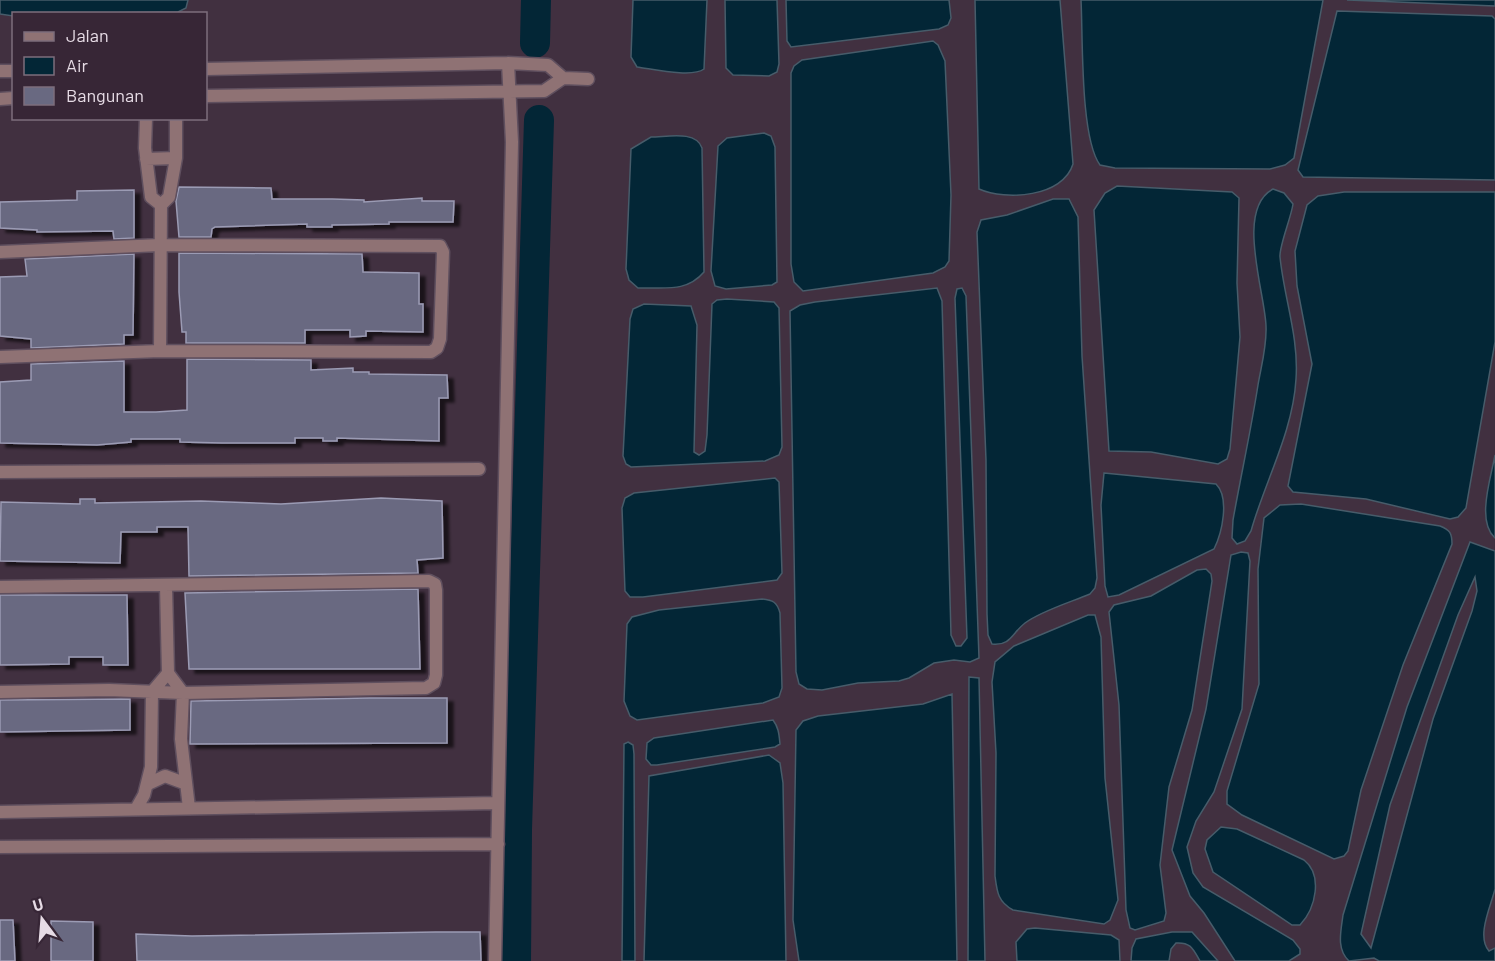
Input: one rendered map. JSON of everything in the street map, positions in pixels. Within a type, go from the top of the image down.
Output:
[{"type":"street","points":[[207,69],[508,63],[548,65],[563,78]]},
{"type":"street","points":[[495,961],[512,153],[508,63]]},
{"type":"street","points":[[207,96],[544,91],[563,78],[588,79]]},
{"type":"street","points":[[146,120],[146,159],[150,197],[161,205]]},
{"type":"street","points":[[161,205],[170,198],[176,158],[176,120]]},
{"type":"street","points":[[146,159],[176,158]]},
{"type":"street","points":[[160,351],[161,205]]},
{"type":"street","points":[[0,252],[160,245],[440,246],[443,252],[440,339],[438,348],[431,352],[160,351],[0,357]]},
{"type":"street","points":[[0,472],[479,469]]},
{"type":"street","points":[[0,587],[429,581],[435,584],[436,590],[436,675],[434,683],[426,688],[183,693],[0,692]]},
{"type":"street","points":[[166,586],[168,673],[183,693],[181,739],[184,783],[189,808]]},
{"type":"street","points":[[136,809],[148,784],[151,767],[152,692],[168,673]]},
{"type":"street","points":[[148,784],[165,776],[184,783]]},
{"type":"street","points":[[0,812],[498,803]]},
{"type":"street","points":[[0,847],[498,844]]},
{"type":"water","points":[[0,0],[188,0],[186,8],[178,12],[12,12],[12,16],[0,14]]},
{"type":"water","points":[[633,0],[707,0],[704,69],[698,72],[682,73],[637,67],[631,57]]},
{"type":"water","points":[[725,0],[777,0],[779,64],[777,72],[769,76],[733,75],[726,68]]},
{"type":"water","points":[[786,0],[949,0],[951,18],[948,25],[939,29],[791,47],[787,41]]},
{"type":"water","points":[[975,0],[1060,0],[1073,164],[1058,184],[1046,190],[1004,195],[979,189]]},
{"type":"water","points":[[1081,0],[1323,0],[1294,158],[1285,165],[1270,169],[1115,168],[1100,165],[1089,133],[1086,111]]},
{"type":"water","points":[[1348,0],[1495,0],[1495,6]]},
{"type":"water","points":[[1337,11],[1492,16],[1495,19],[1495,180],[1303,177],[1298,170]]},
{"type":"water","points":[[933,41],[938,45],[945,61],[951,195],[949,261],[945,267],[933,273],[803,291],[794,282],[791,264],[791,73],[794,66],[802,60]]},
{"type":"water","points":[[764,133],[771,136],[775,147],[777,282],[772,285],[726,289],[715,286],[711,271],[718,146],[727,138]]},
{"type":"water","points":[[651,137],[687,137],[699,142],[702,148],[704,272],[690,283],[674,288],[638,288],[629,280],[626,269],[631,149]]},
{"type":"water","points":[[1117,186],[1232,192],[1239,198],[1237,283],[1240,337],[1230,449],[1227,459],[1218,464],[1151,452],[1109,451],[1094,210],[1105,193]]},
{"type":"water","points":[[1273,189],[1284,193],[1293,204],[1280,257],[1295,348],[1294,399],[1284,437],[1251,531],[1245,541],[1237,544],[1232,538],[1233,520],[1264,356],[1266,334],[1254,232],[1256,214],[1262,199]]},
{"type":"water","points":[[1344,192],[1495,192],[1495,342],[1466,508],[1458,517],[1450,519],[1366,499],[1293,492],[1288,486],[1312,364],[1297,286],[1295,251],[1307,205],[1318,196]]},
{"type":"water","points":[[1053,199],[1069,199],[1078,217],[1082,356],[1097,578],[1095,588],[1090,594],[1039,615],[1025,623],[1007,641],[992,644],[988,635],[987,614],[986,460],[977,232],[981,220],[1007,215]]},
{"type":"water","points":[[937,288],[942,301],[951,635],[956,646],[961,646],[967,638],[955,298],[957,289],[962,288],[966,296],[979,658],[970,662],[954,660],[934,663],[909,678],[899,681],[858,683],[822,690],[807,689],[799,684],[796,672],[790,311],[800,305],[815,302]]},
{"type":"water","points":[[717,300],[774,302],[779,308],[782,447],[779,455],[765,461],[631,467],[626,464],[623,456],[630,319],[633,309],[644,304],[691,306],[697,325],[694,452],[699,455],[705,451],[707,435],[712,304]]},
{"type":"water","points":[[1495,455],[1495,538],[1486,521],[1486,499]]},
{"type":"water","points":[[1104,473],[1216,484],[1224,506],[1220,534],[1214,549],[1119,595],[1108,597],[1105,586],[1101,505]]},
{"type":"water","points":[[775,478],[779,482],[782,573],[777,580],[643,597],[630,597],[625,591],[622,508],[625,498],[634,493]]},
{"type":"water","points":[[1301,504],[1440,526],[1450,532],[1452,540],[1403,665],[1361,790],[1348,851],[1344,856],[1334,859],[1242,815],[1227,804],[1227,791],[1259,684],[1258,569],[1264,518],[1280,505]]},
{"type":"water","points":[[1470,542],[1495,551],[1495,889],[1484,937],[1489,951],[1495,948],[1495,961],[1379,961],[1374,958],[1349,961],[1342,951],[1340,939],[1343,915],[1407,707]],"holes":[[[1475,577],[1477,591],[1433,719],[1371,948],[1361,934],[1390,805],[1458,615]]]},
{"type":"water","points":[[1241,552],[1248,553],[1250,561],[1242,709],[1214,792],[1196,821],[1187,847],[1193,873],[1203,887],[1293,940],[1300,949],[1300,954],[1289,961],[1235,961],[1204,913],[1190,896],[1172,850],[1206,709],[1231,555]]},
{"type":"water","points":[[1206,569],[1211,574],[1212,581],[1192,710],[1169,787],[1160,865],[1166,913],[1164,921],[1135,930],[1130,928],[1126,910],[1119,705],[1109,612],[1114,605],[1151,596],[1197,570]]},
{"type":"water","points":[[762,599],[774,602],[780,613],[782,688],[779,697],[763,703],[637,720],[630,716],[624,701],[627,624],[632,617],[659,610]]},
{"type":"water","points":[[1088,615],[1095,615],[1101,637],[1105,778],[1118,900],[1110,920],[1104,924],[1013,910],[1004,904],[999,896],[995,876],[996,753],[992,682],[995,662],[1014,646]]},
{"type":"water","points":[[969,677],[979,678],[985,961],[968,961]]},
{"type":"water","points":[[952,694],[957,961],[799,961],[793,920],[796,730],[803,721],[818,716],[923,704]]},
{"type":"water","points":[[773,720],[778,729],[780,744],[775,747],[657,765],[651,765],[646,759],[647,743],[654,738]]},
{"type":"water","points":[[628,742],[633,745],[634,754],[635,961],[622,961],[624,744]]},
{"type":"water","points":[[769,755],[780,763],[783,783],[786,961],[644,961],[649,776]]},
{"type":"water","points":[[1221,827],[1237,829],[1304,860],[1310,866],[1314,874],[1315,892],[1310,910],[1300,925],[1292,925],[1213,872],[1205,849],[1207,840]]},
{"type":"water","points":[[1027,929],[1111,935],[1119,940],[1120,961],[1017,961],[1016,942]]},
{"type":"water","points":[[1172,932],[1192,932],[1218,961],[1200,961],[1191,947],[1176,943],[1171,949],[1169,961],[1131,961],[1132,948],[1136,939]]},
{"type":"building","points":[[179,187],[271,188],[272,199],[364,200],[364,202],[422,198],[422,201],[454,201],[453,222],[389,222],[389,224],[332,225],[332,227],[307,227],[307,224],[215,227],[212,229],[211,237],[179,237],[176,201]]},
{"type":"building","points":[[134,190],[134,238],[114,239],[113,231],[37,232],[37,230],[0,228],[0,202],[77,200],[77,191]]},
{"type":"building","points":[[179,253],[362,254],[363,272],[419,273],[419,304],[423,304],[423,332],[366,331],[366,336],[350,337],[350,330],[305,330],[305,343],[186,343],[186,332],[182,332]]},
{"type":"building","points":[[134,254],[133,335],[124,335],[124,344],[31,348],[31,339],[0,336],[0,277],[27,276],[25,259]]},
{"type":"building","points":[[187,359],[311,360],[311,370],[353,368],[353,372],[369,372],[369,374],[447,375],[448,398],[439,398],[439,441],[337,438],[337,441],[323,441],[323,438],[295,438],[295,443],[180,442],[180,439],[131,439],[131,442],[97,445],[0,443],[0,382],[31,380],[31,364],[124,361],[124,412],[156,412],[187,410]]},
{"type":"building","points":[[381,498],[442,501],[443,558],[417,560],[418,573],[189,576],[188,527],[157,527],[157,532],[121,532],[120,563],[0,561],[1,502],[80,504],[80,499],[95,499],[95,503],[201,501],[281,504]]},
{"type":"building","points":[[418,589],[420,669],[189,669],[185,593]]},
{"type":"building","points":[[0,595],[127,595],[128,665],[103,665],[103,657],[69,657],[69,664],[0,665]]},
{"type":"building","points":[[447,698],[447,743],[190,744],[191,701]]},
{"type":"building","points":[[130,699],[130,730],[0,732],[0,700]]},
{"type":"building","points":[[0,920],[13,920],[15,961],[0,961]]},
{"type":"building","points":[[51,921],[93,922],[93,961],[51,961]]},
{"type":"building","points":[[480,932],[481,961],[137,961],[136,934],[192,936]]},
{"type":"waterway","points":[[535,43],[536,0]]},
{"type":"waterway","points":[[516,961],[517,829],[539,120]]}]
